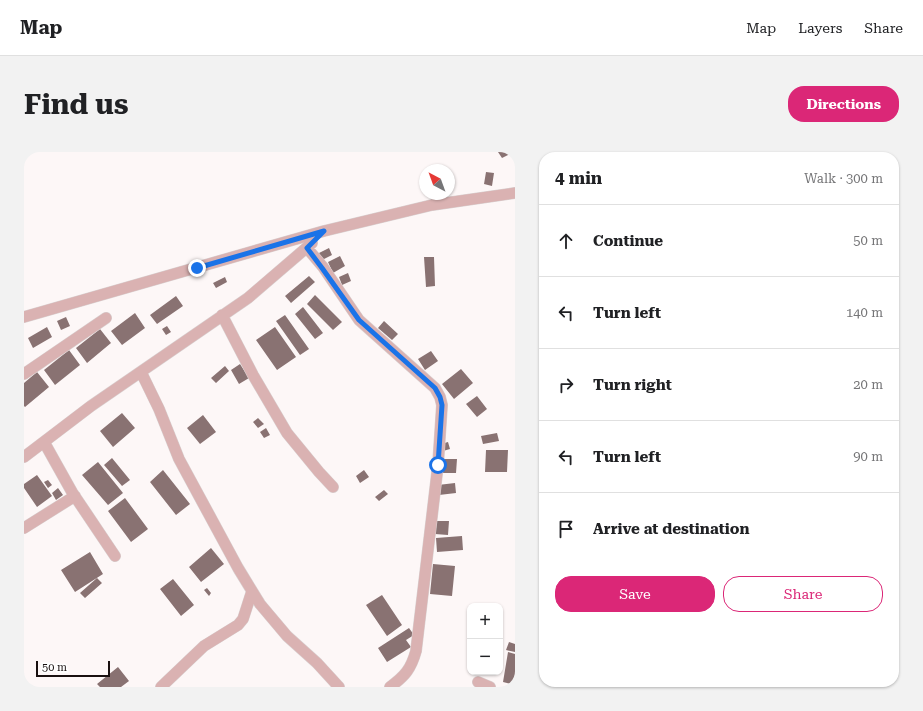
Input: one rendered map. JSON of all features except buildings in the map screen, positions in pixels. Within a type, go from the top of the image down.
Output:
[{"type":"street","points":[[24,317],[324,231],[432,205],[515,193]]},
{"type":"street","points":[[24,457],[91,406],[248,298],[307,248],[324,231]]},
{"type":"street","points":[[307,248],[359,320],[435,388],[442,405],[438,465],[416,651],[412,665],[403,678],[390,687]]},
{"type":"street","points":[[222,315],[253,375],[287,433],[333,487]]},
{"type":"street","points":[[24,374],[106,318]]},
{"type":"street","points":[[141,372],[160,409],[179,459],[238,568],[260,604],[287,636],[317,663],[339,687]]},
{"type":"street","points":[[44,442],[75,496],[115,556]]},
{"type":"street","points":[[24,528],[75,496]]},
{"type":"street","points":[[161,687],[204,646],[238,625],[243,619],[252,591]]},
{"type":"street","points":[[478,682],[490,687]]},
{"type":"route","points":[[197,268],[324,231],[307,248],[359,320],[435,388],[440,397],[442,417],[438,465]]}]
